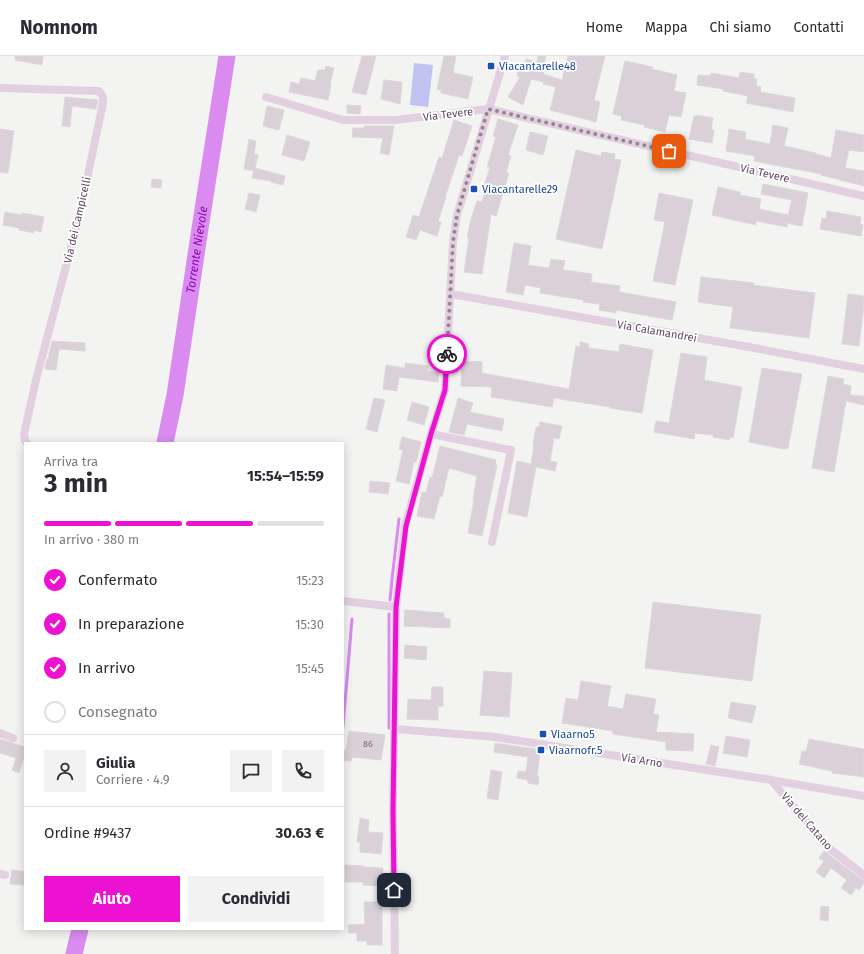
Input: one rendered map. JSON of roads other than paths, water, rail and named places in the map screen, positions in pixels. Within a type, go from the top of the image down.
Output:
[{"type":"street","points":[[394,954],[393,811],[396,607],[406,526],[431,434],[445,390],[453,242],[457,215],[505,56]]},
{"type":"street","name":"Via dei Campicelli","points":[[0,88],[98,91],[103,97],[79,217],[36,380],[24,434],[24,441],[26,442]]},
{"type":"street","name":"Via Tevere","points":[[266,97],[344,120],[396,120],[488,109],[864,196]]},
{"type":"street","name":"Via Calamandrei","points":[[451,294],[864,369]]},
{"type":"street","points":[[431,434],[511,450],[492,542]]},
{"type":"street","points":[[344,601],[396,607]]},
{"type":"street","name":"Via Arno","points":[[395,730],[495,737],[864,796]]},
{"type":"street","points":[[0,733],[13,738]]},
{"type":"street","name":"Via del Catano","points":[[771,780],[830,849],[864,876]]},
{"type":"waterway","name":"Torrente Nievole","points":[[165,442],[175,395],[227,56]]},
{"type":"waterway","points":[[390,600],[399,519]]},
{"type":"waterway","points":[[389,614],[389,728]]},
{"type":"waterway","points":[[344,714],[352,619]]},
{"type":"waterway","name":"Torrente Nievole","points":[[74,954],[80,930]]},
{"type":"place","name":"Viacantarelle48","points":[[491,66]]},
{"type":"place","name":"Viacantarelle29","points":[[474,189]]},
{"type":"place","name":"Viaarno5","points":[[543,734]]},
{"type":"place","name":"Viaarnofr.5","points":[[541,750]]}]
